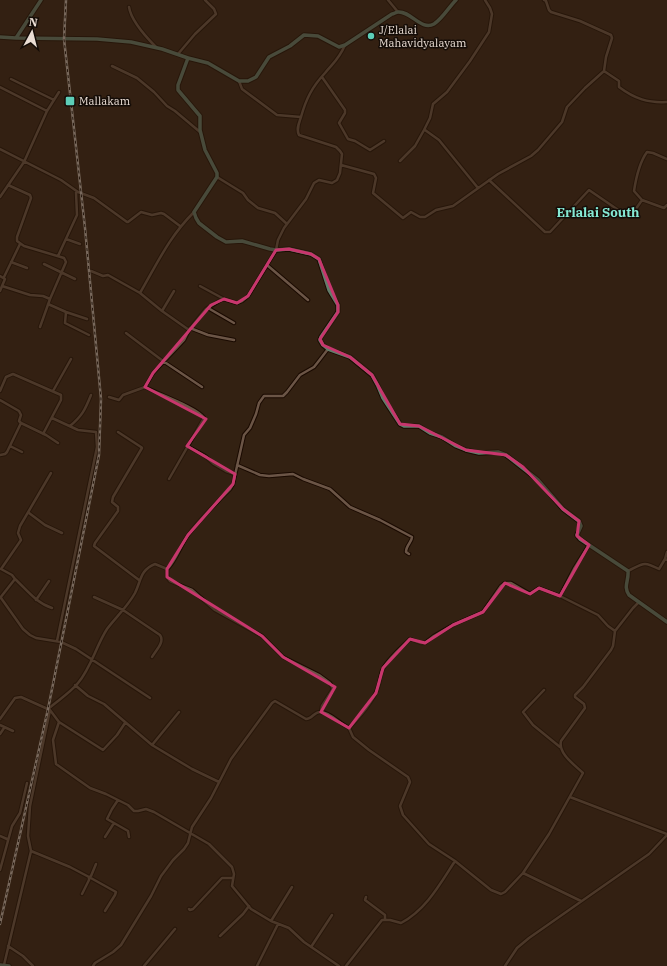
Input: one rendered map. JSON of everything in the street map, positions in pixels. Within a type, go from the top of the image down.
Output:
[{"type":"street","points":[[16,38],[41,0]]},
{"type":"street","points":[[178,55],[195,34],[216,14],[214,9],[205,0]]},
{"type":"street","points":[[388,0],[398,12]]},
{"type":"street","points":[[0,37],[97,39],[131,42],[156,47],[208,63],[239,81],[248,81],[256,77],[269,58],[290,46],[304,35],[318,36],[339,47],[345,45],[392,14],[398,12],[404,13],[427,26],[432,25],[456,0]]},
{"type":"street","points":[[400,161],[415,146],[430,118],[433,104],[447,92],[489,32],[492,14],[485,0]]},
{"type":"street","points":[[544,0],[546,1],[551,12],[580,21],[611,35],[612,38],[606,57],[604,71]]},
{"type":"street","points":[[130,8],[131,14],[156,47]]},
{"type":"street","points":[[200,286],[224,299],[237,303],[242,301],[248,296],[267,266],[276,250],[281,233],[306,199],[316,181],[319,180],[332,183],[340,173],[342,154],[340,151],[336,147],[299,135],[297,129],[306,101],[322,77],[340,56],[345,45]]},
{"type":"street","points":[[188,58],[178,85],[178,90],[200,116],[200,132],[205,150],[218,177],[243,193],[248,200],[258,208],[275,213],[287,224]]},
{"type":"street","points":[[112,66],[136,78],[154,92],[167,106],[200,132]]},
{"type":"street","points":[[604,71],[619,81],[620,87],[642,100],[655,103],[667,102]]},
{"type":"street","points":[[341,165],[374,174],[376,178],[373,194],[402,218],[412,212],[420,217],[425,216],[436,210],[452,206],[498,174],[531,156],[562,122],[567,108],[599,74],[604,71]]},
{"type":"street","points":[[322,77],[345,110],[345,113],[339,123],[348,139],[355,141],[368,150],[384,141]]},
{"type":"street","points":[[11,79],[54,100]]},
{"type":"street","points":[[239,81],[242,89],[277,115],[301,117]]},
{"type":"street","points":[[0,87],[47,111]]},
{"type":"street","points":[[0,197],[24,162],[47,111],[59,92]]},
{"type":"street","points":[[424,130],[438,140],[478,188]]},
{"type":"street","points":[[0,150],[61,180],[76,192],[94,198],[128,222],[141,212],[152,216],[161,213],[180,226]]},
{"type":"street","points":[[667,159],[648,152],[645,155],[636,179],[634,191],[642,200],[664,208],[667,205]]},
{"type":"street","points":[[140,293],[158,259],[180,226],[194,212],[218,177]]},
{"type":"street","points":[[489,180],[545,232],[550,232],[590,190],[627,216],[631,216],[642,200]]},
{"type":"street","points":[[8,185],[30,195],[31,198],[17,237],[17,241],[20,244],[64,258],[66,262],[40,327]]},
{"type":"street","points":[[58,256],[78,215],[76,192]]},
{"type":"street","points":[[194,212],[199,223],[226,242],[242,240],[276,250],[289,249],[311,254],[319,259],[329,290],[339,308],[338,312],[321,336],[320,340],[323,345],[350,357],[372,375],[383,398],[400,424],[404,426],[419,426],[430,433],[442,437],[456,446],[466,450],[479,453],[498,452],[506,455],[523,467],[538,480],[563,509],[579,521],[581,526],[577,535],[628,571],[629,576],[626,591],[629,595],[667,622]]},
{"type":"street","points":[[66,239],[80,244]]},
{"type":"street","points":[[0,291],[5,279],[4,277],[20,244]]},
{"type":"street","points":[[11,262],[27,268]]},
{"type":"street","points":[[44,264],[75,279]]},
{"type":"street","points":[[267,266],[288,281],[308,300]]},
{"type":"street","points":[[91,271],[103,276],[108,275],[140,293],[162,311],[190,329],[208,335],[234,340]]},
{"type":"street","points":[[0,276],[4,277]]},
{"type":"street","points":[[2,286],[30,295],[43,296],[50,299]]},
{"type":"street","points":[[162,311],[174,291]]},
{"type":"street","points":[[109,397],[118,400],[123,395],[145,387],[153,373],[184,340],[190,329],[208,308],[224,299]]},
{"type":"street","points":[[48,304],[87,319]]},
{"type":"street","points":[[208,308],[234,323]]},
{"type":"street","points":[[66,312],[65,323],[89,335]]},
{"type":"street","points":[[126,333],[163,361],[202,387]]},
{"type":"street","points":[[321,712],[322,706],[333,689],[330,683],[319,675],[283,657],[262,636],[215,610],[192,590],[170,581],[167,577],[167,569],[170,567],[180,546],[188,535],[233,484],[244,435],[250,428],[259,403],[264,396],[283,396],[300,375],[309,370],[318,362],[328,348]]},
{"type":"street","points":[[52,390],[71,359]]},
{"type":"street","points":[[0,391],[6,377],[13,374],[61,395],[62,396],[52,418],[43,434]]},
{"type":"street","points":[[145,387],[194,410],[204,418],[202,424],[196,431],[169,479]]},
{"type":"street","points":[[70,426],[84,411],[90,395]]},
{"type":"street","points":[[0,400],[21,412],[19,421],[21,423],[10,446],[6,454],[0,455]]},
{"type":"street","points":[[52,418],[78,430],[96,432],[97,447],[57,641]]},
{"type":"street","points":[[21,423],[58,443]]},
{"type":"street","points":[[118,432],[142,448],[113,497],[112,502],[118,507],[118,511],[95,542],[94,546],[139,580]]},
{"type":"street","points":[[10,446],[22,452]]},
{"type":"street","points":[[187,446],[205,456],[220,468],[235,474]]},
{"type":"street","points":[[237,465],[260,475],[269,476],[293,474],[330,489],[350,507],[380,520],[412,537],[406,548],[406,552],[409,554]]},
{"type":"street","points":[[51,473],[18,533],[21,540],[1,569],[12,575],[14,579],[36,600],[52,608]]},
{"type":"street","points":[[29,513],[45,525],[62,533]]},
{"type":"street","points":[[560,596],[574,569],[590,545]]},
{"type":"street","points":[[628,571],[643,563],[659,569],[666,559],[667,552]]},
{"type":"street","points":[[8,966],[2,965],[31,851],[28,836],[30,806],[49,709],[78,683],[107,630],[135,592],[139,580],[146,570],[155,564],[167,569]]},
{"type":"street","points":[[14,579],[1,598],[23,629],[36,638],[57,641],[76,649],[92,658],[150,698]]},
{"type":"street","points":[[36,600],[50,581]]},
{"type":"street","points":[[349,728],[360,716],[376,693],[383,668],[391,657],[410,639],[425,643],[453,625],[483,612],[501,586],[505,583],[511,583],[530,594],[539,588],[560,596],[598,615],[615,631]]},
{"type":"street","points":[[94,597],[123,610],[160,634],[162,641],[152,657]]},
{"type":"street","points":[[560,748],[561,741],[585,708],[584,704],[575,695],[583,687],[614,646],[615,631],[639,602]]},
{"type":"street","points":[[75,685],[88,696],[104,704],[152,745],[192,769],[218,782]]},
{"type":"street","points":[[93,966],[121,945],[151,896],[161,876],[188,843],[190,833],[211,798],[231,759],[272,703],[275,702],[306,720],[316,713],[321,712],[331,716],[349,728],[353,737],[369,750],[393,765],[408,777],[410,782],[400,806],[403,815],[429,844],[455,861],[491,890],[502,894],[523,873],[550,834],[583,773],[563,754],[560,748],[533,725],[523,712],[544,690]]},
{"type":"street","points":[[0,719],[17,697],[49,709],[59,722],[103,750],[117,735],[125,723]]},
{"type":"street","points":[[152,745],[178,712]]},
{"type":"street","points":[[59,722],[52,740],[56,764],[90,788],[128,805],[134,811],[146,808],[209,844],[232,867],[234,874],[232,886],[251,909],[271,921],[289,928],[304,942],[339,966]]},
{"type":"street","points":[[0,725],[13,731]]},
{"type":"street","points":[[0,734],[4,728]]},
{"type":"street","points":[[0,870],[7,839],[12,826],[20,813],[27,783]]},
{"type":"street","points":[[505,966],[517,948],[529,938],[649,854],[667,835],[570,797]]},
{"type":"street","points":[[118,800],[107,819],[128,832],[129,837]]},
{"type":"street","points":[[105,837],[114,823]]},
{"type":"street","points":[[0,836],[7,839]]},
{"type":"street","points":[[31,851],[70,867],[116,892],[116,895],[106,911]]},
{"type":"street","points":[[346,966],[382,920],[385,919],[401,923],[418,911],[434,893],[455,861]]},
{"type":"street","points":[[82,894],[96,864]]},
{"type":"street","points":[[523,873],[581,901]]},
{"type":"street","points":[[188,909],[194,909],[222,878],[234,878]]},
{"type":"street","points":[[271,921],[292,887]]},
{"type":"street","points":[[366,897],[365,900],[385,915],[385,919]]},
{"type":"street","points":[[220,936],[249,906]]},
{"type":"street","points":[[311,946],[332,914]]},
{"type":"street","points":[[257,966],[278,924]]},
{"type":"street","points":[[144,966],[175,928]]},
{"type":"street","points":[[8,946],[23,956],[34,966]]},
{"type":"highlighted area","points":[[289,249],[311,254],[319,259],[338,305],[338,312],[320,339],[323,345],[350,357],[372,375],[400,424],[419,426],[466,450],[506,455],[523,467],[563,509],[579,521],[577,536],[589,545],[560,596],[539,588],[530,594],[505,583],[483,612],[453,625],[425,643],[410,639],[383,668],[376,693],[349,728],[321,712],[335,687],[283,657],[262,636],[167,577],[167,569],[188,535],[233,484],[235,474],[187,446],[206,419],[145,387],[153,373],[211,305],[224,299],[237,303],[248,296],[276,250]]},
{"type":"railway","points":[[0,924],[48,709],[99,455],[101,399],[85,228],[64,39],[66,0]]},
{"type":"place","name":"J/Elalai Mahavidyalayam","points":[[371,36]]},
{"type":"place","name":"Mallakam","points":[[70,101]]},
{"type":"district","name":"Erlalai South","points":[[598,212]]}]
